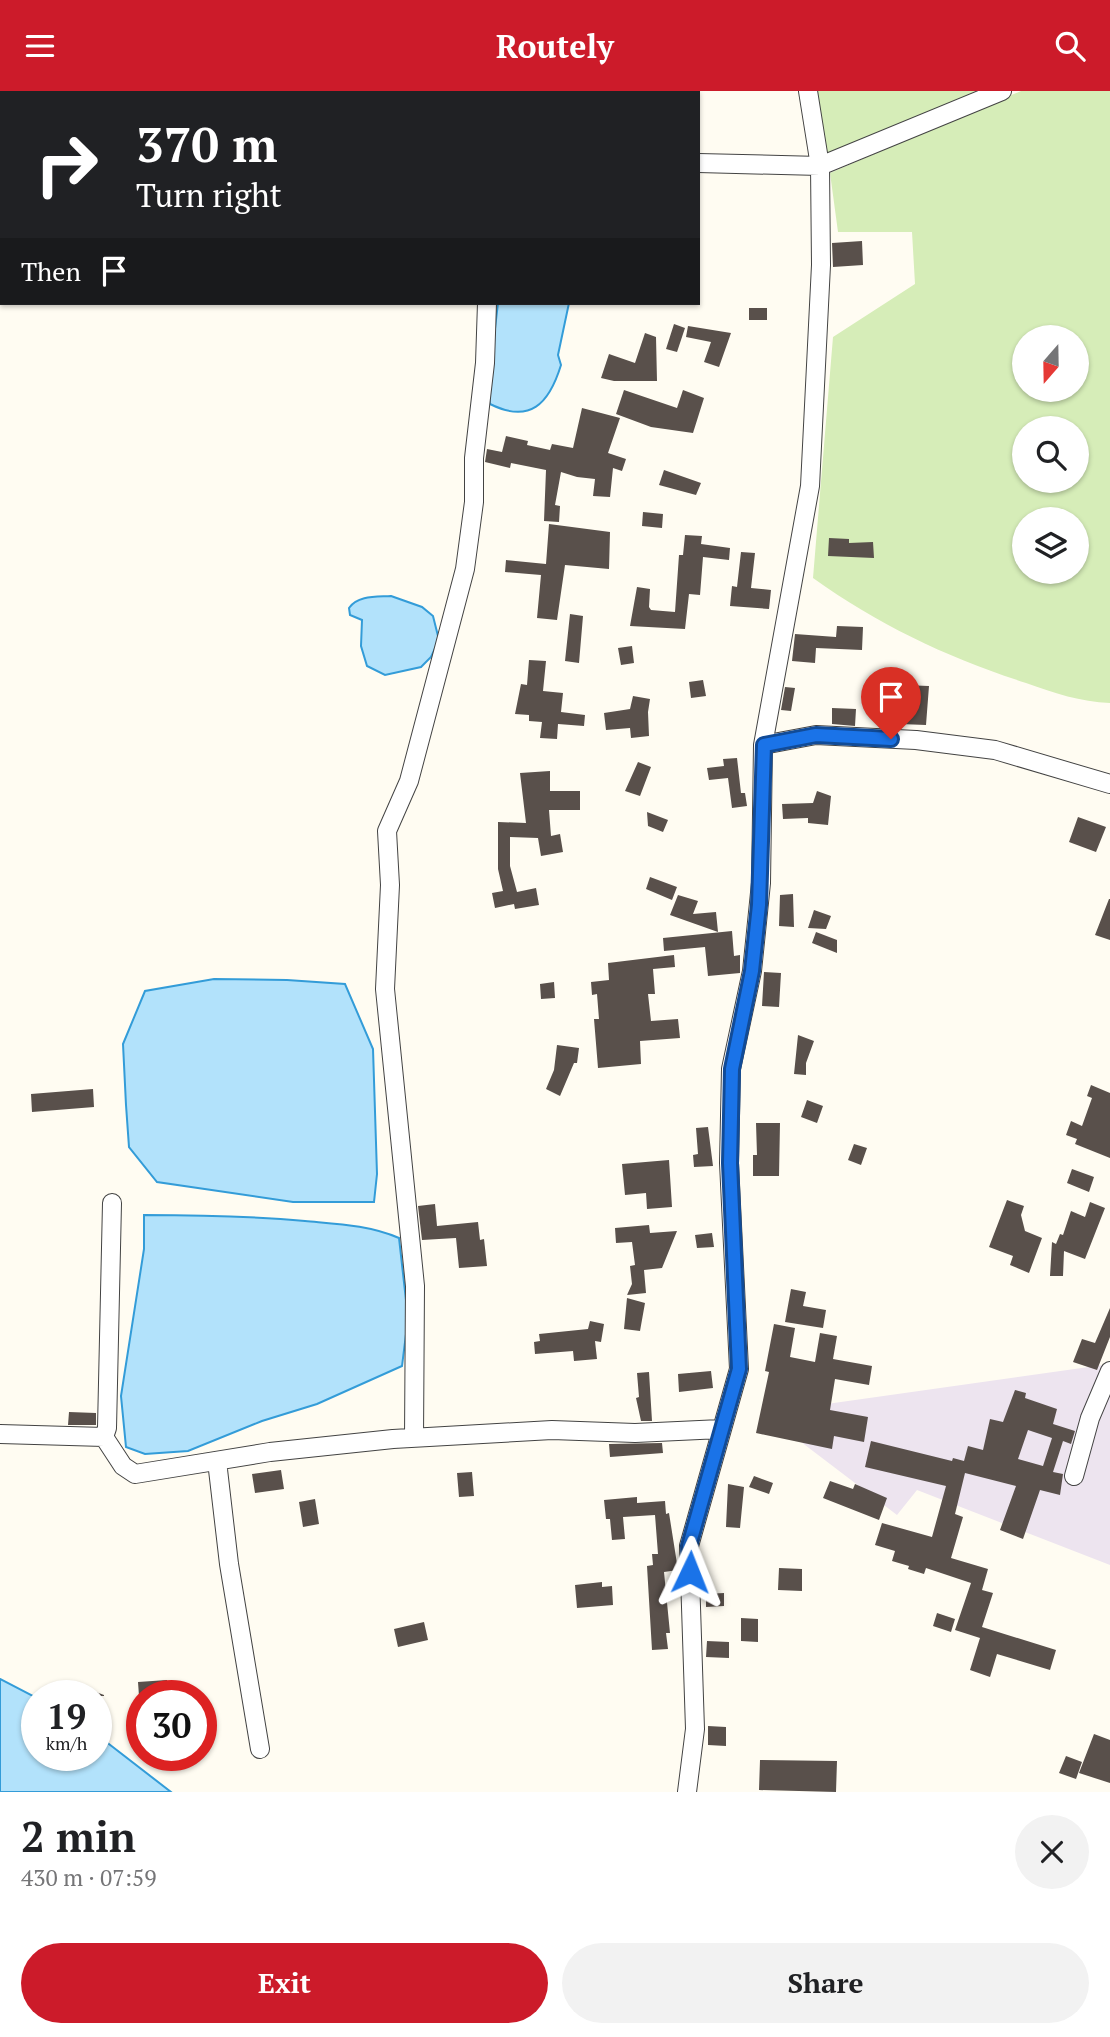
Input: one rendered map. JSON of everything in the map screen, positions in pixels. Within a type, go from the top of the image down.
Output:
[{"type":"street","points":[[687,1792],[695,1729],[689,1546],[739,1369],[730,1163],[732,1069],[752,971],[761,883],[764,745],[810,486],[821,265],[820,166],[808,91]]},
{"type":"street","points":[[700,163],[820,166],[1002,91]]},
{"type":"street","points":[[414,1438],[415,1286],[385,989],[390,885],[387,831],[409,781],[465,569],[474,502],[474,458],[485,363],[487,305]]},
{"type":"street","points":[[764,745],[816,735],[916,740],[995,750],[1110,784]]},
{"type":"street","points":[[112,1203],[108,1415],[104,1437],[122,1466],[135,1474],[270,1452],[414,1438],[552,1430],[635,1433],[721,1429]]},
{"type":"street","points":[[1074,1476],[1090,1418],[1110,1371]]},
{"type":"street","points":[[0,1434],[104,1437]]},
{"type":"street","points":[[217,1461],[229,1564],[260,1749]]},
{"type":"shaded area","points":[[1110,1364],[1110,1565],[917,1490],[897,1515],[763,1413]]},
{"type":"green space","points":[[815,91],[990,91],[824,157]]},
{"type":"green space","points":[[1021,91],[1110,91],[1110,703],[1088,701],[1057,693],[942,651],[890,626],[813,578],[833,337],[915,284],[912,232],[838,232],[830,173]]},
{"type":"water","points":[[498,305],[569,305],[558,355],[561,365],[544,400],[527,411],[504,410],[490,404],[488,388]]},
{"type":"water","points":[[391,596],[422,607],[433,616],[439,640],[431,657],[421,667],[385,675],[367,666],[361,646],[362,620],[350,615],[349,608],[363,599]]},
{"type":"water","points":[[214,979],[345,984],[373,1049],[377,1174],[374,1202],[293,1202],[157,1182],[129,1147],[123,1044],[145,991]]},
{"type":"water","points":[[144,1215],[285,1219],[365,1228],[399,1238],[408,1318],[402,1366],[317,1404],[262,1421],[188,1451],[145,1454],[126,1447],[121,1396],[144,1249]]},
{"type":"water","points":[[0,1679],[21,1690],[21,1771],[112,1771],[112,1746],[126,1757],[126,1771],[144,1771],[171,1792],[0,1792]]},
{"type":"building","points":[[862,241],[863,265],[833,267],[832,243]]},
{"type":"building","points":[[749,308],[767,308],[767,320],[749,320]]},
{"type":"building","points":[[674,324],[685,328],[677,352],[666,349]]},
{"type":"building","points":[[688,326],[731,333],[719,367],[704,362],[711,342],[686,337]]},
{"type":"building","points":[[645,333],[656,337],[657,381],[614,381],[601,378],[609,354],[635,363]]},
{"type":"building","points":[[624,390],[677,408],[683,390],[704,398],[693,433],[651,427],[616,414]]},
{"type":"building","points":[[582,408],[620,418],[608,453],[626,459],[622,471],[613,468],[610,497],[593,496],[595,479],[561,472],[555,505],[560,506],[559,522],[544,521],[546,470],[511,463],[510,468],[485,462],[487,449],[502,452],[506,436],[528,441],[527,445],[550,450],[552,444],[573,448]]},
{"type":"building","points":[[664,470],[701,483],[696,495],[659,485]]},
{"type":"building","points":[[643,512],[663,514],[662,528],[642,526]]},
{"type":"building","points":[[549,524],[610,532],[609,569],[565,565],[557,620],[537,618],[541,575],[505,572],[506,560],[546,564]]},
{"type":"building","points":[[685,535],[702,536],[701,544],[730,548],[729,560],[703,557],[700,595],[689,594],[685,629],[630,626],[637,587],[650,589],[651,610],[675,612],[679,555],[683,555]]},
{"type":"building","points":[[829,538],[849,539],[849,543],[873,542],[874,558],[828,556]]},
{"type":"building","points":[[741,552],[755,553],[751,588],[771,590],[769,609],[730,606],[732,586],[737,587]]},
{"type":"building","points":[[570,614],[583,616],[579,663],[565,661]]},
{"type":"building","points":[[837,626],[863,627],[862,650],[816,648],[815,663],[792,661],[795,634],[836,637]]},
{"type":"building","points":[[632,646],[634,663],[621,665],[618,648]]},
{"type":"building","points":[[529,660],[546,661],[543,691],[563,693],[561,712],[585,715],[584,726],[558,724],[557,739],[540,738],[542,722],[529,721],[529,715],[515,714],[521,684],[527,685]]},
{"type":"building","points":[[703,680],[706,696],[691,698],[689,682]]},
{"type":"building","points":[[874,684],[929,686],[926,725],[900,724],[901,698],[875,699]]},
{"type":"building","points":[[785,687],[795,688],[791,711],[781,710]]},
{"type":"building","points":[[633,696],[650,699],[649,736],[631,738],[630,728],[606,730],[604,713],[630,709]]},
{"type":"building","points":[[832,708],[856,709],[855,726],[832,724]]},
{"type":"building","points":[[737,758],[741,793],[745,793],[747,806],[732,808],[728,778],[709,780],[707,768],[724,766],[723,759]]},
{"type":"building","points":[[638,762],[651,767],[640,796],[625,791]]},
{"type":"building","points":[[550,771],[550,791],[580,791],[580,810],[549,810],[551,836],[560,834],[563,852],[541,856],[538,838],[510,837],[510,866],[517,892],[536,888],[539,905],[515,909],[514,904],[495,908],[492,893],[503,891],[498,869],[498,822],[526,823],[520,773]]},
{"type":"building","points":[[817,791],[831,796],[828,825],[808,823],[808,818],[783,819],[782,804],[813,803]]},
{"type":"building","points":[[647,812],[668,820],[663,832],[648,826]]},
{"type":"building","points":[[1078,817],[1106,827],[1096,852],[1069,842]]},
{"type":"building","points":[[650,877],[677,887],[672,900],[646,889]]},
{"type":"building","points":[[793,894],[794,927],[779,926],[780,895]]},
{"type":"building","points":[[678,895],[698,901],[693,914],[716,912],[718,932],[670,915]]},
{"type":"building","points":[[1110,899],[1110,940],[1095,935]]},
{"type":"building","points":[[814,910],[831,916],[826,929],[808,928]]},
{"type":"building","points":[[732,931],[734,956],[740,955],[740,973],[708,976],[705,947],[664,951],[663,938]]},
{"type":"building","points":[[816,932],[837,940],[837,953],[812,943]]},
{"type":"building","points":[[674,955],[675,967],[653,969],[655,994],[648,994],[651,1021],[678,1019],[680,1038],[640,1041],[641,1064],[598,1068],[594,1019],[599,1019],[597,994],[592,995],[591,982],[609,980],[608,963]]},
{"type":"building","points":[[764,972],[781,973],[779,1007],[762,1006]]},
{"type":"building","points":[[554,982],[555,998],[541,999],[540,984]]},
{"type":"building","points":[[798,1035],[814,1041],[806,1063],[806,1075],[794,1074]]},
{"type":"building","points":[[557,1045],[579,1048],[577,1063],[574,1063],[560,1096],[546,1089],[554,1070]]},
{"type":"building","points":[[1091,1085],[1110,1093],[1110,1158],[1075,1144],[1077,1139],[1066,1135],[1071,1121],[1082,1126],[1092,1098],[1087,1096]]},
{"type":"building","points":[[93,1089],[94,1107],[32,1112],[31,1094]]},
{"type":"building","points":[[807,1100],[823,1106],[817,1123],[801,1117]]},
{"type":"building","points":[[756,1123],[780,1123],[779,1176],[753,1176],[753,1155],[757,1155]]},
{"type":"building","points":[[708,1127],[713,1166],[694,1167],[693,1155],[698,1154],[696,1128]]},
{"type":"building","points":[[854,1144],[867,1148],[861,1165],[848,1160]]},
{"type":"building","points":[[669,1160],[672,1207],[647,1209],[646,1193],[625,1195],[622,1164]]},
{"type":"building","points":[[1072,1169],[1094,1177],[1089,1192],[1067,1183]]},
{"type":"building","points":[[1007,1200],[1024,1206],[1021,1215],[1025,1231],[1042,1238],[1029,1273],[1010,1265],[1013,1256],[989,1247]]},
{"type":"building","points":[[1090,1202],[1105,1208],[1085,1259],[1064,1251],[1063,1276],[1050,1276],[1052,1242],[1056,1244],[1060,1234],[1063,1235],[1071,1211],[1085,1217]]},
{"type":"building","points":[[435,1204],[437,1226],[478,1222],[480,1240],[484,1239],[487,1266],[459,1268],[456,1238],[422,1240],[418,1206]]},
{"type":"building","points":[[649,1225],[650,1233],[677,1231],[662,1268],[644,1270],[646,1293],[627,1295],[632,1284],[630,1266],[635,1265],[632,1242],[616,1243],[615,1228]]},
{"type":"building","points":[[712,1233],[714,1247],[697,1248],[695,1235]]},
{"type":"building","points":[[791,1289],[806,1292],[803,1306],[826,1310],[823,1328],[785,1322]]},
{"type":"building","points":[[627,1298],[645,1303],[640,1331],[624,1329]]},
{"type":"building","points":[[1110,1308],[1110,1337],[1097,1370],[1073,1362],[1082,1339],[1095,1343]]},
{"type":"building","points":[[590,1321],[604,1324],[601,1342],[595,1341],[597,1359],[574,1361],[573,1351],[535,1354],[534,1342],[540,1341],[539,1334],[588,1329]]},
{"type":"building","points":[[774,1324],[795,1328],[790,1357],[815,1362],[820,1333],[837,1336],[833,1359],[872,1366],[869,1385],[835,1379],[830,1410],[868,1417],[864,1442],[834,1436],[832,1449],[756,1433],[769,1372],[765,1371]]},
{"type":"building","points":[[711,1371],[713,1388],[679,1392],[678,1374]]},
{"type":"building","points":[[649,1372],[652,1421],[641,1421],[636,1398],[639,1397],[637,1373]]},
{"type":"building","points":[[1015,1390],[1026,1393],[1025,1398],[1057,1409],[1053,1424],[1075,1431],[1071,1444],[1063,1441],[1053,1472],[1063,1474],[1060,1495],[1040,1490],[1023,1539],[1000,1530],[1016,1486],[965,1473],[955,1514],[963,1517],[951,1558],[988,1569],[982,1590],[993,1593],[982,1627],[1056,1650],[1050,1670],[997,1654],[990,1677],[970,1670],[980,1638],[955,1630],[971,1583],[926,1568],[924,1574],[908,1569],[909,1566],[892,1561],[895,1551],[875,1545],[882,1523],[932,1537],[946,1486],[865,1467],[871,1441],[952,1461],[953,1458],[964,1461],[968,1446],[983,1450],[990,1419],[1003,1422]],"holes":[[[1028,1430],[1052,1438],[1043,1466],[1018,1459]]]},
{"type":"building","points":[[69,1412],[96,1413],[96,1425],[68,1425]]},
{"type":"building","points":[[662,1443],[663,1453],[610,1457],[609,1444]]},
{"type":"building","points":[[281,1470],[284,1489],[255,1493],[252,1474]]},
{"type":"building","points":[[472,1472],[474,1496],[459,1497],[457,1473]]},
{"type":"building","points":[[754,1476],[773,1483],[769,1494],[749,1487]]},
{"type":"building","points":[[830,1481],[853,1489],[855,1484],[887,1498],[879,1520],[823,1498]]},
{"type":"building","points":[[728,1484],[744,1487],[740,1528],[726,1527]]},
{"type":"building","points":[[637,1497],[637,1503],[665,1501],[666,1514],[669,1513],[678,1570],[664,1572],[670,1633],[666,1633],[668,1649],[652,1650],[647,1566],[653,1565],[652,1554],[658,1554],[655,1515],[623,1517],[625,1539],[612,1540],[610,1519],[606,1519],[604,1500]]},
{"type":"building","points":[[315,1499],[319,1524],[303,1527],[299,1502]]},
{"type":"building","points":[[779,1568],[802,1569],[802,1591],[778,1590]]},
{"type":"building","points":[[602,1582],[602,1587],[612,1586],[613,1605],[577,1608],[575,1585]]},
{"type":"building","points":[[724,1593],[724,1606],[706,1607],[706,1594]]},
{"type":"building","points":[[937,1613],[955,1619],[951,1632],[933,1626]]},
{"type":"building","points":[[741,1618],[758,1619],[758,1642],[741,1641]]},
{"type":"building","points":[[424,1622],[428,1640],[398,1647],[394,1629]]},
{"type":"building","points":[[707,1641],[729,1642],[729,1658],[706,1657]]},
{"type":"building","points":[[708,1726],[726,1727],[726,1746],[708,1745]]},
{"type":"building","points":[[1094,1734],[1110,1740],[1110,1783],[1079,1773]]},
{"type":"building","points":[[1066,1756],[1082,1762],[1076,1779],[1059,1773]]},
{"type":"building","points":[[760,1760],[837,1761],[836,1792],[759,1790]]},
{"type":"route","points":[[690,1572],[689,1546],[739,1369],[730,1163],[732,1069],[752,971],[759,905],[764,745],[816,735],[891,739]]}]
